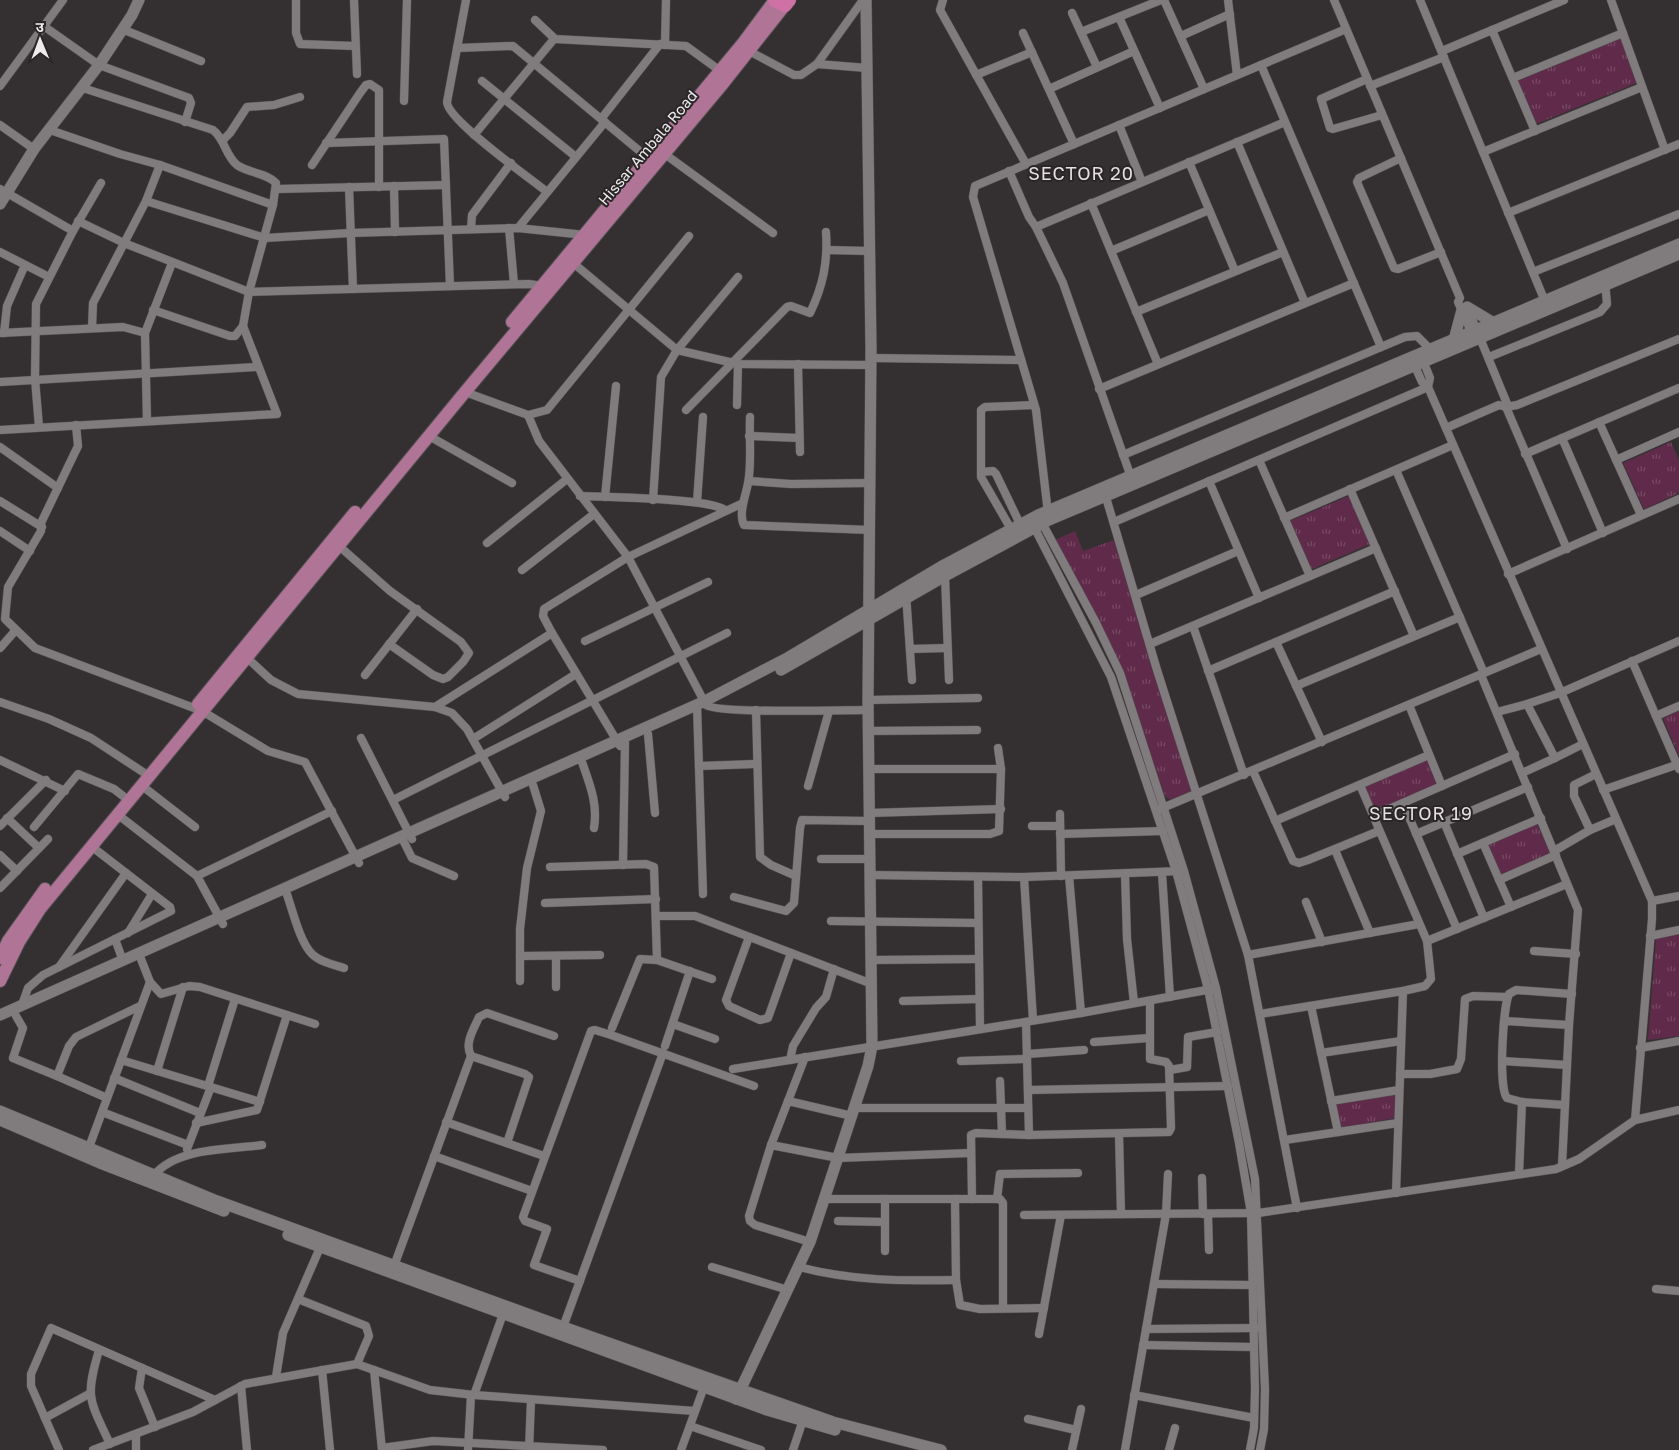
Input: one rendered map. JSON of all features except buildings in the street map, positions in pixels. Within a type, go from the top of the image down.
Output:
[{"type":"main road","points":[[0,204],[4,191],[34,149],[100,65],[139,0]]},
{"type":"main road","points":[[738,1395],[810,1242],[853,1112],[872,1046],[868,731],[871,362],[865,0]]},
{"type":"main road","name":"Hissar Ambala Road","points":[[527,310],[660,151],[749,51],[780,1]]},
{"type":"main road","name":"Hissar Ambala Road","points":[[527,310],[542,286],[570,260],[585,235],[648,158],[660,151],[719,70],[780,1]]},
{"type":"main road","points":[[503,794],[533,785],[620,743],[648,734],[702,707],[1034,521],[1476,335],[1605,279],[1679,244]]},
{"type":"main road","points":[[1420,357],[1454,340],[1476,335],[1492,322],[1544,299],[1679,254]]},
{"type":"main road","points":[[1454,340],[1463,305],[1492,322]]},
{"type":"main road","points":[[244,655],[429,436],[527,310]]},
{"type":"main road","points":[[0,981],[19,942],[40,909],[118,814],[144,777],[198,710],[527,310]]},
{"type":"main road","points":[[906,593],[945,576],[1034,521]]},
{"type":"main road","points":[[0,1023],[140,957],[406,837],[702,707]]},
{"type":"main road","points":[[0,958],[8,941],[33,904],[123,796],[144,777]]},
{"type":"main road","points":[[0,1015],[124,961],[140,957]]},
{"type":"main road","points":[[0,1111],[87,1153],[154,1175],[322,1243],[394,1266],[503,1314],[562,1331],[704,1387],[738,1395]]},
{"type":"main road","points":[[0,1120],[445,1289],[738,1395],[910,1450]]},
{"type":"main road","points":[[804,1417],[940,1450]]},
{"type":"street","points":[[0,86],[63,0]]},
{"type":"street","points":[[296,0],[296,33],[300,44],[355,46]]},
{"type":"street","points":[[354,0],[357,74]]},
{"type":"street","points":[[404,101],[407,0]]},
{"type":"street","points":[[466,0],[447,106],[453,116],[474,135],[547,192]]},
{"type":"street","points":[[518,228],[576,157],[663,44],[666,0]]},
{"type":"street","points":[[749,51],[794,75],[800,74],[817,64],[865,0]]},
{"type":"street","points":[[943,0],[940,10],[1026,164]]},
{"type":"street","points":[[1081,32],[1161,0]]},
{"type":"street","points":[[1164,0],[1204,89]]},
{"type":"street","points":[[1228,0],[1237,75]]},
{"type":"street","points":[[1334,0],[1476,335],[1489,357],[1525,454],[1566,549]]},
{"type":"street","points":[[1420,0],[1544,299]]},
{"type":"street","points":[[1382,114],[1334,129],[1330,128],[1321,98],[1443,54],[1492,30],[1564,0]]},
{"type":"street","points":[[1611,0],[1665,150]]},
{"type":"street","points":[[1072,13],[1097,68]]},
{"type":"street","points":[[1180,36],[1230,14]]},
{"type":"street","points":[[1119,17],[1160,108]]},
{"type":"street","points":[[535,20],[554,39],[663,44],[691,48],[719,70]]},
{"type":"street","points":[[45,27],[100,65],[189,98],[191,103],[185,122]]},
{"type":"street","points":[[122,29],[201,61]]},
{"type":"street","points":[[1034,521],[1034,405],[972,192],[975,186],[1346,29]]},
{"type":"street","points":[[1492,30],[1536,130]]},
{"type":"street","points":[[1023,33],[1074,144]]},
{"type":"street","points":[[1513,78],[1623,33]]},
{"type":"street","points":[[474,135],[554,39]]},
{"type":"street","points":[[457,48],[511,46],[648,158]]},
{"type":"street","points":[[1048,89],[1134,51]]},
{"type":"street","points":[[976,75],[1032,52]]},
{"type":"street","points":[[817,64],[867,68]]},
{"type":"street","points":[[1261,65],[1381,347]]},
{"type":"street","points":[[482,81],[576,157]]},
{"type":"street","points":[[312,166],[368,84],[379,90],[379,187]]},
{"type":"street","points":[[1483,152],[1642,87]]},
{"type":"street","points":[[83,88],[213,130],[222,141],[228,156],[238,165],[273,180],[277,189],[249,292],[243,326],[235,336],[230,336],[153,310]]},
{"type":"street","points":[[222,141],[230,133],[247,107],[274,106],[300,97]]},
{"type":"street","points":[[1036,227],[1285,122]]},
{"type":"street","points":[[0,125],[34,149]]},
{"type":"street","points":[[1119,125],[1142,182]]},
{"type":"street","points":[[50,130],[120,154],[160,165],[273,205]]},
{"type":"street","points":[[326,143],[444,139],[450,286]]},
{"type":"street","points":[[1237,142],[1305,303]]},
{"type":"street","points":[[1508,213],[1679,144]]},
{"type":"street","points":[[660,151],[773,233]]},
{"type":"street","points":[[1401,158],[1359,178],[1357,182],[1394,268],[1398,269],[1441,252]]},
{"type":"street","points":[[1189,162],[1235,271]]},
{"type":"street","points":[[471,229],[472,215],[511,163]]},
{"type":"street","points":[[92,328],[93,303],[146,201],[160,165]]},
{"type":"street","points":[[1010,172],[1029,217],[1036,227],[1063,283],[1132,479]]},
{"type":"street","points":[[39,427],[36,379],[36,304],[78,221],[101,184]]},
{"type":"street","points":[[277,189],[446,185]]},
{"type":"street","points":[[394,186],[395,232]]},
{"type":"street","points":[[349,187],[353,289]]},
{"type":"street","points":[[4,191],[73,231]]},
{"type":"street","points":[[146,201],[265,238],[350,233],[509,228],[585,235]]},
{"type":"street","points":[[1091,203],[1158,364]]},
{"type":"street","points":[[1111,251],[1209,210]]},
{"type":"street","points":[[1533,272],[1679,214]]},
{"type":"street","points":[[78,221],[124,244],[249,292],[514,284],[542,286]]},
{"type":"street","points":[[509,228],[514,284]]},
{"type":"street","points":[[686,410],[736,363],[788,307],[810,313],[823,283],[827,250],[826,232]]},
{"type":"street","points":[[465,392],[528,415],[547,410],[628,308],[689,236]]},
{"type":"street","points":[[827,250],[870,251]]},
{"type":"street","points":[[0,252],[48,277]]},
{"type":"street","points":[[1136,312],[1283,252]]},
{"type":"street","points":[[570,260],[677,350],[736,363],[798,364],[1021,360]]},
{"type":"street","points":[[147,421],[145,333],[172,263]]},
{"type":"street","points":[[25,265],[7,306],[2,333],[127,327],[145,333]]},
{"type":"street","points":[[653,500],[660,381],[677,350],[738,277]]},
{"type":"street","points":[[1489,357],[1600,312],[1607,304],[1605,279]]},
{"type":"street","points":[[1099,389],[1354,283]]},
{"type":"street","points":[[0,430],[277,414],[243,326]]},
{"type":"street","points":[[1123,455],[1381,347],[1413,336],[1421,338],[1420,357],[1430,378],[1428,387],[1652,901],[1635,1120]]},
{"type":"street","points":[[1446,428],[1499,405],[1507,407],[1517,405],[1679,339]]},
{"type":"street","points":[[736,363],[737,405]]},
{"type":"street","points":[[798,364],[798,438],[800,452]]},
{"type":"street","points":[[0,382],[258,367]]},
{"type":"street","points":[[605,497],[616,386]]},
{"type":"street","points":[[1114,522],[1428,387]]},
{"type":"street","points":[[1525,454],[1679,388]]},
{"type":"street","points":[[1034,405],[981,409],[981,472],[983,480],[1034,521]]},
{"type":"street","points":[[528,415],[538,441],[628,557],[702,707],[700,766],[703,894]]},
{"type":"street","points":[[697,502],[703,417]]},
{"type":"street","points":[[750,417],[748,481],[743,503],[742,521],[746,526],[870,530]]},
{"type":"street","points":[[1599,422],[1641,516]]},
{"type":"street","points":[[76,425],[78,446],[30,551],[4,588],[4,618],[15,631],[35,648],[198,710],[268,751],[305,762],[357,860]]},
{"type":"street","points":[[1616,460],[1679,432]]},
{"type":"street","points":[[429,436],[512,483]]},
{"type":"street","points":[[749,436],[798,438]]},
{"type":"street","points":[[1562,438],[1603,533]]},
{"type":"street","points":[[1284,518],[1453,445]]},
{"type":"street","points":[[0,447],[58,488]]},
{"type":"street","points":[[1259,460],[1310,576]]},
{"type":"street","points":[[1396,470],[1460,616],[1567,884],[1576,900],[1580,918],[1569,1026],[1562,1166]]},
{"type":"street","points":[[981,472],[993,471],[1034,521],[1096,623],[1120,673],[1180,871],[1212,989],[1249,1147],[1262,1328],[1264,1429],[1260,1450]]},
{"type":"street","points":[[487,543],[566,479]]},
{"type":"street","points":[[748,481],[791,484],[870,484]]},
{"type":"street","points":[[1209,481],[1259,598]]},
{"type":"street","points":[[1350,490],[1414,636]]},
{"type":"street","points":[[1104,492],[1248,955],[1297,1208]]},
{"type":"street","points":[[580,496],[697,502],[717,505],[725,510]]},
{"type":"street","points":[[1508,574],[1679,499]]},
{"type":"street","points":[[0,500],[42,527]]},
{"type":"street","points":[[623,865],[620,743],[576,674],[543,616],[547,606],[628,557],[743,503]]},
{"type":"street","points":[[522,570],[594,514]]},
{"type":"street","points":[[0,531],[30,551]]},
{"type":"street","points":[[338,546],[377,581],[467,648],[468,656],[448,677],[438,677],[388,644]]},
{"type":"street","points":[[1150,644],[1376,548]]},
{"type":"street","points":[[1136,595],[1238,551]]},
{"type":"street","points":[[945,576],[949,680]]},
{"type":"street","points":[[585,641],[708,582]]},
{"type":"street","points":[[1208,671],[1394,591]]},
{"type":"street","points":[[906,593],[912,680]]},
{"type":"street","points":[[365,675],[417,610]]},
{"type":"street","points":[[1296,686],[1460,616]]},
{"type":"street","points":[[1193,626],[1244,775]]},
{"type":"street","points":[[0,648],[15,631]]},
{"type":"street","points":[[393,800],[727,632]]},
{"type":"street","points":[[435,706],[552,633]]},
{"type":"street","points":[[1497,712],[1560,693],[1679,641]]},
{"type":"street","points":[[1276,642],[1322,742]]},
{"type":"street","points":[[910,649],[947,648]]},
{"type":"street","points":[[1160,809],[1541,649]]},
{"type":"street","points":[[244,655],[271,680],[298,694],[435,706],[452,713],[467,729],[503,794]]},
{"type":"street","points":[[1603,790],[1678,766],[1632,661]]},
{"type":"street","points":[[473,739],[576,674]]},
{"type":"street","points":[[702,707],[829,711],[868,705],[978,698]]},
{"type":"street","points":[[0,702],[49,719],[91,738],[144,777],[195,827]]},
{"type":"street","points":[[1527,704],[1555,758]]},
{"type":"street","points":[[1409,705],[1442,786]]},
{"type":"street","points":[[1656,716],[1679,706]]},
{"type":"street","points":[[756,710],[760,857],[771,865],[796,876]]},
{"type":"street","points":[[808,786],[829,711]]},
{"type":"street","points":[[868,731],[977,730]]},
{"type":"street","points":[[648,734],[655,813]]},
{"type":"street","points":[[360,738],[393,800],[412,858],[454,876]]},
{"type":"street","points":[[1522,773],[1583,744]]},
{"type":"street","points":[[870,834],[995,833],[1001,825],[1001,769],[998,748]]},
{"type":"street","points":[[1373,816],[1514,754]]},
{"type":"street","points":[[1275,821],[1429,755]]},
{"type":"street","points":[[0,760],[46,780],[65,791]]},
{"type":"street","points":[[582,762],[595,797],[594,828]]},
{"type":"street","points":[[700,766],[756,764]]},
{"type":"street","points":[[869,769],[1001,769]]},
{"type":"street","points":[[1254,771],[1293,860],[1300,863],[1379,831]]},
{"type":"street","points":[[34,827],[76,777],[81,774],[123,796]]},
{"type":"street","points":[[1590,830],[1574,796],[1573,786],[1596,774]]},
{"type":"street","points":[[0,826],[46,780]]},
{"type":"street","points":[[520,981],[520,930],[527,868],[541,812],[533,785]]},
{"type":"street","points":[[1260,1014],[1403,991],[1425,986],[1431,979],[1427,941],[1360,785]]},
{"type":"street","points":[[1416,834],[1528,787]]},
{"type":"street","points":[[1403,803],[1457,929]]},
{"type":"street","points":[[734,896],[786,911],[794,903],[802,820],[1001,809]]},
{"type":"street","points":[[1160,809],[1162,831],[1180,871]]},
{"type":"street","points":[[196,876],[332,811]]},
{"type":"street","points":[[118,814],[196,876],[222,921]]},
{"type":"street","points":[[1060,814],[1060,834],[1081,1013]]},
{"type":"street","points":[[7,818],[39,848]]},
{"type":"street","points":[[1457,854],[1541,818]]},
{"type":"street","points":[[1499,880],[1555,853],[1590,830],[1616,819]]},
{"type":"street","points":[[1444,822],[1484,918]]},
{"type":"street","points":[[1032,826],[1060,826]]},
{"type":"street","points":[[1060,834],[1162,831]]},
{"type":"street","points":[[0,888],[48,839]]},
{"type":"street","points":[[1483,843],[1511,907]]},
{"type":"street","points":[[22,1005],[28,988],[34,980],[172,911],[170,907],[91,846]]},
{"type":"street","points":[[1335,850],[1370,933]]},
{"type":"street","points":[[0,855],[17,871]]},
{"type":"street","points":[[820,859],[870,859]]},
{"type":"street","points":[[550,868],[646,864],[654,867],[657,960]]},
{"type":"street","points":[[870,874],[1024,877],[1180,871]]},
{"type":"street","points":[[1162,873],[1170,997]]},
{"type":"street","points":[[59,967],[126,874]]},
{"type":"street","points":[[1125,874],[1127,939],[1134,1003]]},
{"type":"street","points":[[978,876],[980,1028]]},
{"type":"street","points":[[1024,877],[1030,1021],[1027,1056],[1029,1135]]},
{"type":"street","points":[[1427,941],[1567,884]]},
{"type":"street","points":[[286,892],[304,943],[312,955],[322,961],[344,968]]},
{"type":"street","points":[[128,933],[152,894]]},
{"type":"street","points":[[1652,901],[1679,896]]},
{"type":"street","points":[[545,903],[656,899]]},
{"type":"street","points":[[1306,902],[1322,942]]},
{"type":"street","points":[[657,916],[695,916],[872,984]]},
{"type":"street","points":[[831,921],[978,923]]},
{"type":"street","points":[[1248,955],[1419,924]]},
{"type":"street","points":[[1650,936],[1679,930]]},
{"type":"street","points":[[749,937],[726,1000],[730,1006],[760,1020],[768,1018],[791,953]]},
{"type":"street","points":[[115,939],[124,961]]},
{"type":"street","points":[[1534,951],[1576,954]]},
{"type":"street","points":[[520,956],[600,954]]},
{"type":"street","points":[[556,956],[556,987]]},
{"type":"street","points":[[140,957],[150,982],[161,994],[170,994],[183,987],[200,987],[235,1000],[315,1024]]},
{"type":"street","points":[[612,1028],[637,963],[644,957],[712,979]]},
{"type":"street","points":[[872,960],[978,959]]},
{"type":"street","points":[[790,1060],[793,1046],[816,1008],[825,999],[834,969]]},
{"type":"street","points":[[562,1331],[673,1024],[690,971]]},
{"type":"street","points":[[87,1153],[150,982]]},
{"type":"street","points":[[157,1071],[183,987]]},
{"type":"street","points":[[733,1069],[1081,1013],[1212,989]]},
{"type":"street","points":[[1212,989],[1217,1032],[1254,1214],[1252,1285],[1254,1418],[1250,1450]]},
{"type":"street","points":[[1400,1074],[1430,1074],[1457,1069],[1460,1059],[1465,998],[1473,996],[1507,997],[1516,990],[1572,994]]},
{"type":"street","points":[[1396,1193],[1403,991]]},
{"type":"street","points":[[1507,997],[1503,1061],[1504,1094],[1507,1098],[1522,1102],[1565,1105]]},
{"type":"street","points":[[903,1001],[979,999]]},
{"type":"street","points":[[185,1155],[200,1114],[235,1000]]},
{"type":"street","points":[[972,1199],[970,1153],[972,1135],[1164,1133],[1171,1130],[1170,1070],[1168,1063],[1150,1059],[1150,1000]]},
{"type":"street","points":[[57,1076],[69,1046],[76,1037],[140,1006]]},
{"type":"street","points":[[1311,1006],[1338,1132]]},
{"type":"street","points":[[507,1143],[529,1077],[471,1056],[468,1050],[469,1042],[482,1014],[487,1013],[554,1036]]},
{"type":"street","points":[[196,1123],[255,1111],[260,1102],[287,1015]]},
{"type":"street","points":[[16,1016],[23,1028],[13,1058],[107,1098]]},
{"type":"street","points":[[1505,1021],[1569,1026]]},
{"type":"street","points":[[673,1024],[715,1039]]},
{"type":"street","points":[[580,1281],[534,1265],[547,1229],[523,1220],[544,1156],[591,1031],[595,1030],[664,1049],[754,1086]]},
{"type":"street","points":[[1170,1070],[1187,1067],[1188,1037],[1217,1032]]},
{"type":"street","points":[[1094,1042],[1149,1038]]},
{"type":"street","points":[[1321,1053],[1401,1041]]},
{"type":"street","points":[[1640,1048],[1679,1041]]},
{"type":"street","points":[[961,1061],[1084,1050]]},
{"type":"street","points":[[394,1266],[471,1056]]},
{"type":"street","points":[[805,1057],[749,1210],[750,1221],[810,1242]]},
{"type":"street","points":[[121,1060],[260,1102]]},
{"type":"street","points":[[1503,1061],[1567,1065]]},
{"type":"street","points":[[114,1078],[200,1114]]},
{"type":"street","points":[[1000,1080],[1002,1134]]},
{"type":"street","points":[[1028,1090],[1228,1086]]},
{"type":"street","points":[[1332,1101],[1399,1090]]},
{"type":"street","points":[[788,1101],[853,1112],[1028,1108]]},
{"type":"street","points":[[1519,1174],[1522,1102]]},
{"type":"street","points":[[1024,1215],[1254,1214],[1519,1174],[1562,1166],[1579,1159],[1635,1120],[1679,1110]]},
{"type":"street","points":[[102,1112],[188,1145]]},
{"type":"street","points":[[446,1122],[544,1156]]},
{"type":"street","points":[[1285,1140],[1398,1123]]},
{"type":"street","points":[[1119,1134],[1121,1214]]},
{"type":"street","points":[[154,1175],[161,1167],[185,1155],[262,1145]]},
{"type":"street","points":[[772,1146],[838,1158],[970,1153]]},
{"type":"street","points":[[434,1156],[532,1191]]},
{"type":"street","points":[[997,1199],[1000,1174],[1078,1173]]},
{"type":"street","points":[[1125,1450],[1166,1214],[1168,1174]]},
{"type":"street","points":[[1202,1178],[1209,1250]]},
{"type":"street","points":[[824,1199],[1000,1199],[1003,1203],[1003,1308]]},
{"type":"street","points":[[885,1199],[885,1251]]},
{"type":"street","points":[[955,1199],[956,1280],[960,1305],[980,1309],[1044,1308]]},
{"type":"street","points":[[1039,1334],[1061,1215]]},
{"type":"street","points":[[838,1220],[885,1222]]},
{"type":"street","points":[[276,1377],[283,1333],[322,1243]]},
{"type":"street","points":[[712,1267],[788,1290]]},
{"type":"street","points":[[799,1267],[826,1274],[879,1281],[956,1280]]},
{"type":"street","points":[[1154,1284],[1252,1285]]},
{"type":"street","points":[[1656,1289],[1679,1291]]},
{"type":"street","points":[[298,1299],[366,1326],[369,1336],[357,1364]]},
{"type":"street","points":[[468,1446],[472,1395],[503,1314]]},
{"type":"street","points":[[59,1450],[31,1386],[31,1374],[50,1329],[54,1328],[99,1350],[215,1400]]},
{"type":"street","points":[[1146,1329],[1262,1328]]},
{"type":"street","points":[[1143,1345],[1253,1347]]},
{"type":"street","points":[[99,1350],[89,1394],[110,1444]]},
{"type":"street","points":[[93,1450],[155,1427],[241,1386],[276,1377],[357,1364],[430,1390],[531,1400],[695,1412]]},
{"type":"street","points":[[142,1368],[140,1388],[155,1427]]},
{"type":"street","points":[[322,1370],[330,1450]]},
{"type":"street","points":[[374,1370],[382,1449],[433,1441],[468,1446],[603,1450]]},
{"type":"street","points":[[241,1386],[247,1450]]},
{"type":"street","points":[[682,1450],[704,1387]]},
{"type":"street","points":[[45,1418],[89,1394]]},
{"type":"street","points":[[1134,1395],[1254,1418]]},
{"type":"street","points":[[529,1448],[531,1400]]},
{"type":"street","points":[[1072,1450],[1081,1409]]},
{"type":"street","points":[[792,1450],[804,1417]]},
{"type":"street","points":[[1028,1419],[1076,1430]]},
{"type":"street","points":[[690,1426],[761,1450]]},
{"type":"street","points":[[1169,1450],[1175,1428]]},
{"type":"street","points":[[136,1434],[136,1450]]},
{"type":"street","points":[[433,1441],[434,1450]]},
{"type":"green space","points":[[1621,38],[1637,83],[1536,124],[1517,81]]},
{"type":"green space","points":[[1671,442],[1679,460],[1679,493],[1644,509],[1623,463]]},
{"type":"green space","points":[[1349,496],[1370,544],[1312,569],[1290,521]]},
{"type":"green space","points":[[1075,531],[1083,551],[1114,540],[1192,791],[1171,800],[1165,796],[1121,669],[1055,540]]},
{"type":"green space","points":[[1679,711],[1679,756],[1663,718]]},
{"type":"green space","points":[[1427,760],[1438,784],[1376,811],[1365,787]]},
{"type":"green space","points":[[1537,824],[1550,854],[1500,875],[1488,844]]},
{"type":"green space","points":[[1679,934],[1679,1036],[1648,1040],[1656,939]]},
{"type":"green space","points":[[1396,1093],[1395,1118],[1341,1128],[1336,1103]]},
{"type":"district","name":"SECTOR 20","points":[[1081,174]]},
{"type":"district","name":"SECTOR 19","points":[[1421,814]]}]
